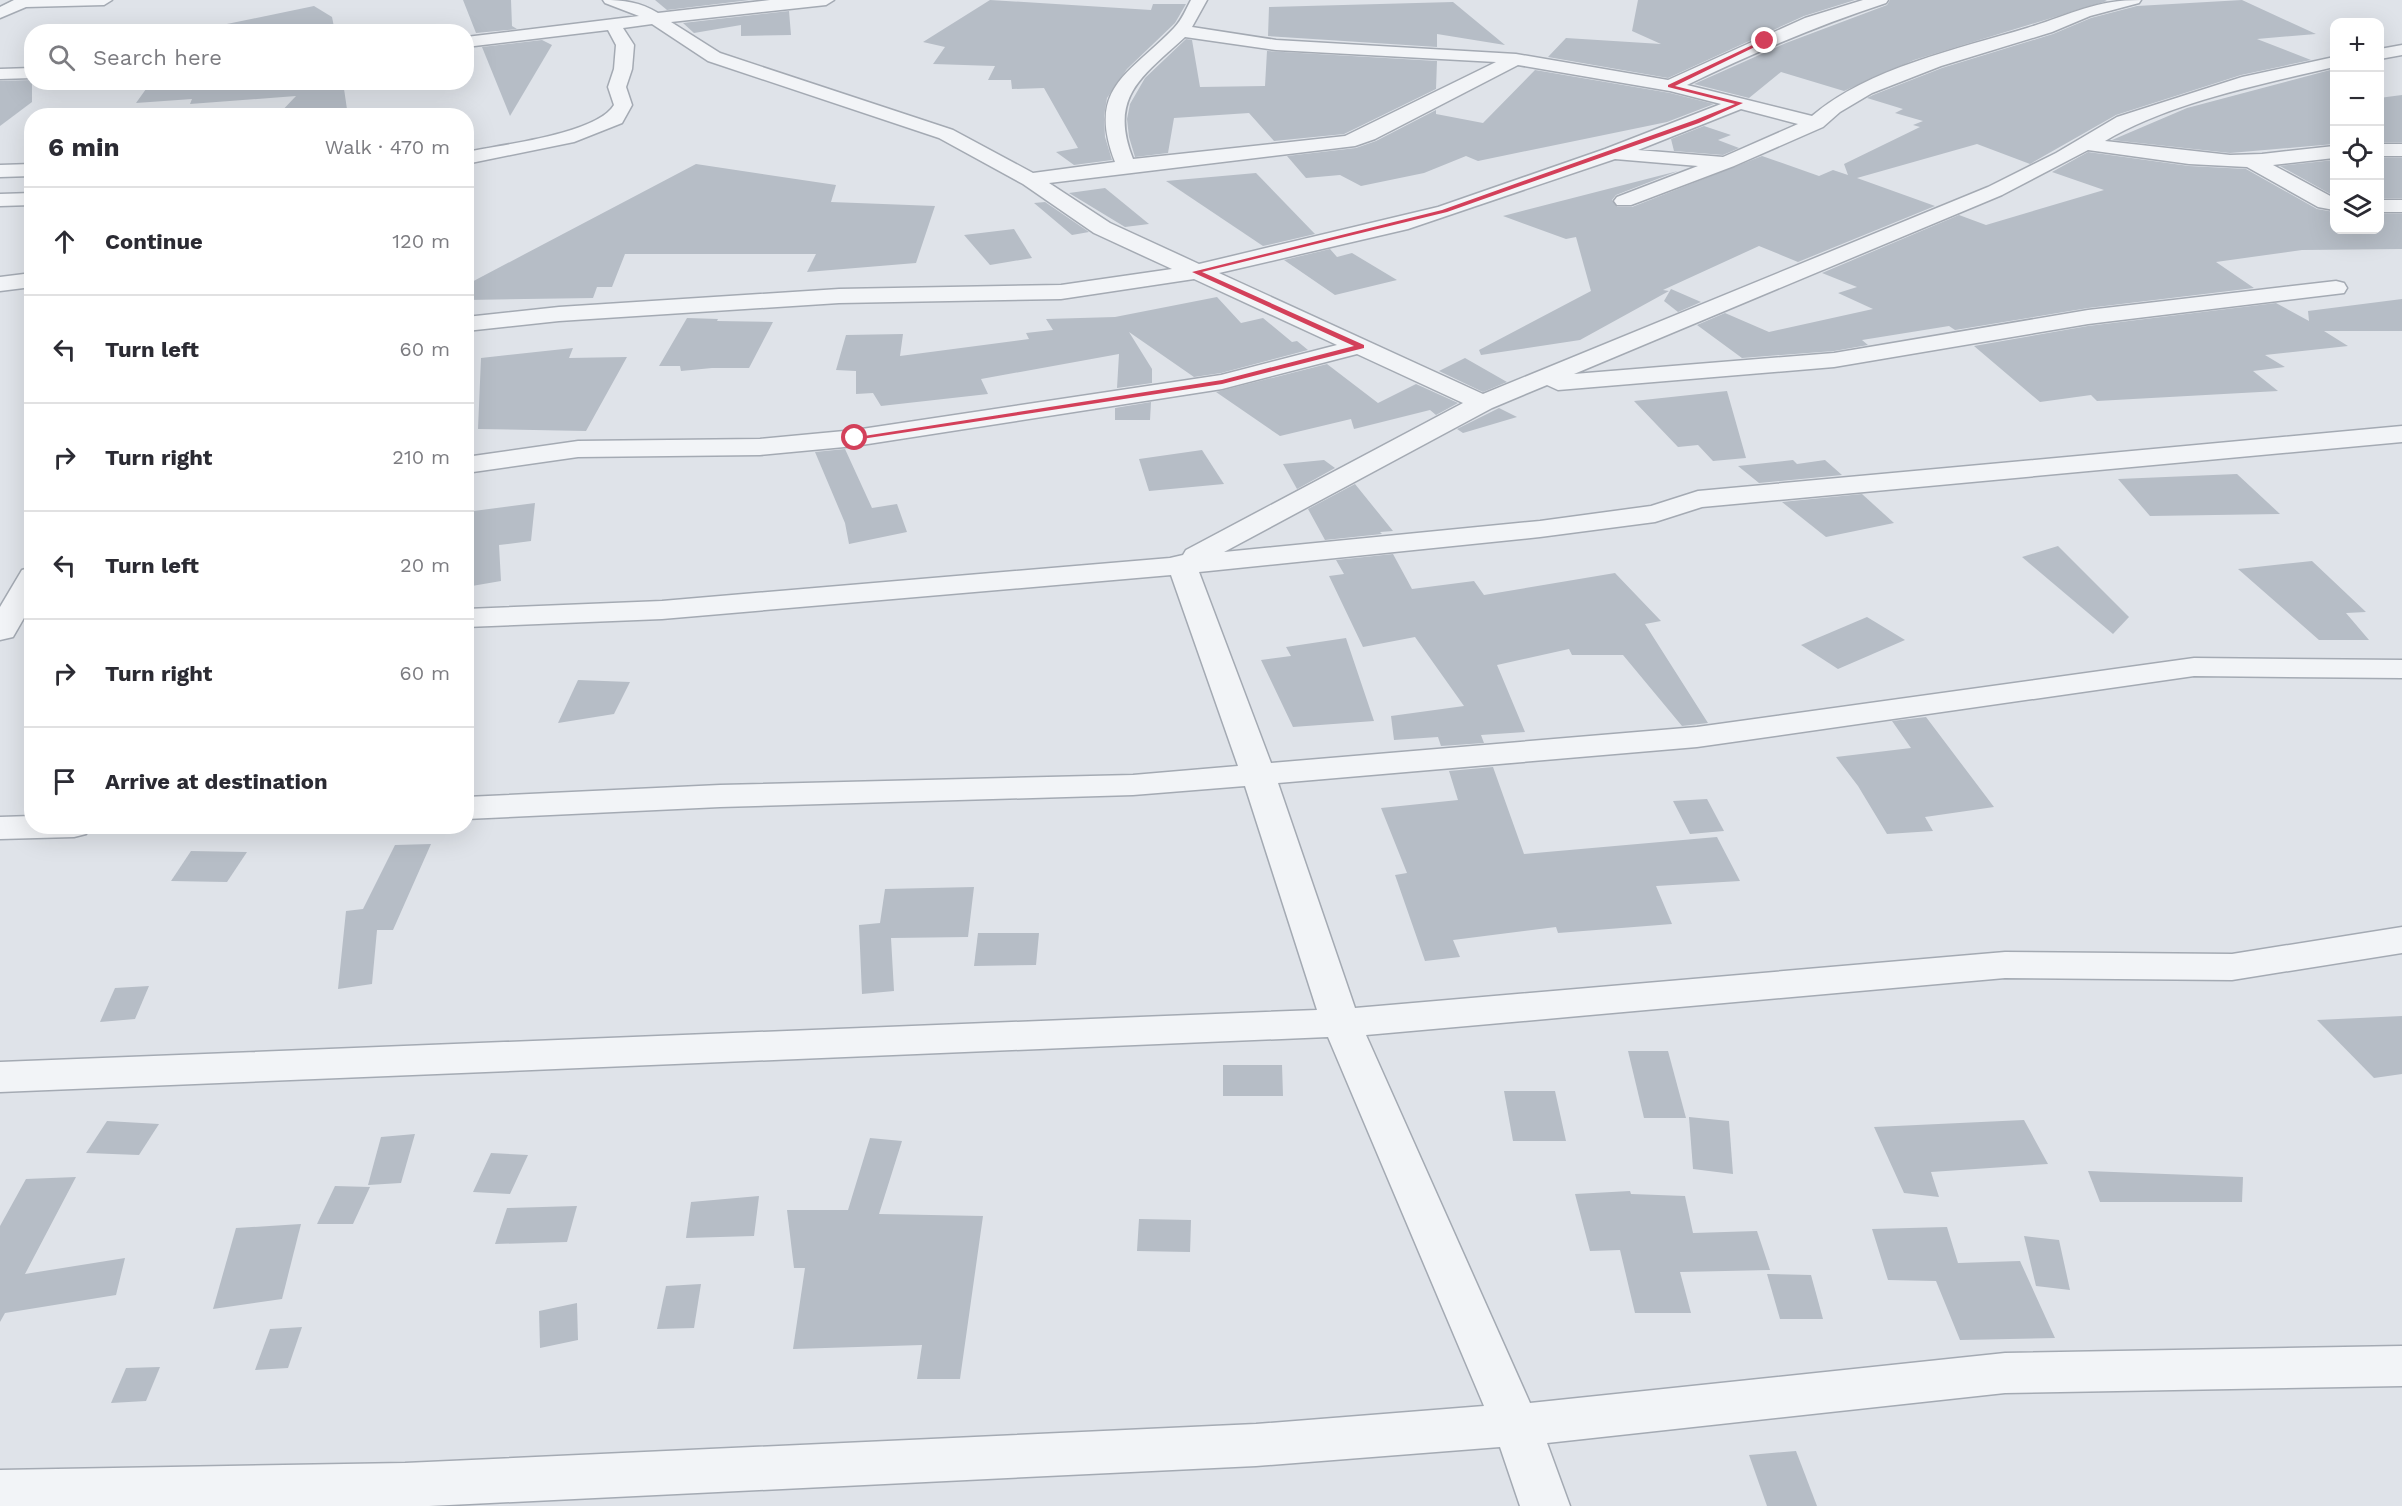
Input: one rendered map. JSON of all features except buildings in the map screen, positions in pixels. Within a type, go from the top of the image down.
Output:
[{"type":"street","points":[[0,13],[10,6],[41,1],[104,0]]},
{"type":"street","points":[[611,0],[640,9],[652,19],[714,57],[946,134],[1030,180],[1102,228],[1483,403]]},
{"type":"street","points":[[474,41],[826,0]]},
{"type":"street","points":[[1126,166],[1114,129],[1114,112],[1124,86],[1142,63],[1182,31],[1199,0]]},
{"type":"street","points":[[1670,86],[1811,22],[1880,0]]},
{"type":"street","points":[[1624,201],[1727,162],[1816,123],[1833,108],[1866,89],[1935,62],[2046,28],[2084,12],[2133,0]]},
{"type":"street","points":[[474,156],[567,138],[615,119],[623,105],[617,87],[623,69],[625,45],[613,24]]},
{"type":"street","points":[[1182,31],[1276,45],[1447,53],[1516,59],[1670,86],[1816,123]]},
{"type":"street","points":[[2384,53],[2402,50]]},
{"type":"street","points":[[1030,180],[1126,166],[1348,142],[1368,135],[1516,59]]},
{"type":"street","points":[[1181,563],[1483,403],[1995,191],[2134,118],[2248,81],[2330,63]]},
{"type":"street","points":[[0,74],[24,73]]},
{"type":"street","points":[[474,323],[570,313],[839,296],[1061,292],[1195,272],[1411,221],[1612,153],[1740,103]]},
{"type":"street","points":[[2085,144],[2190,158],[2251,161],[2330,153]]},
{"type":"street","points":[[2384,150],[2402,150]]},
{"type":"street","points":[[1612,153],[1727,162]]},
{"type":"street","points":[[2251,161],[2325,203],[2330,204]]},
{"type":"street","points":[[0,171],[24,170]]},
{"type":"street","points":[[0,200],[24,199]]},
{"type":"street","points":[[2384,206],[2402,206]]},
{"type":"street","points":[[0,284],[24,281]]},
{"type":"street","points":[[1526,385],[1834,360],[2088,317],[2336,288]]},
{"type":"street","points":[[474,464],[578,449],[760,447],[855,438],[1222,382],[1361,346]]},
{"type":"street","points":[[474,618],[662,610],[1085,575],[1181,563],[1540,530],[1655,514],[1698,499],[2402,434]]},
{"type":"street","points":[[1181,563],[1258,774],[1341,1023],[1516,1425],[1545,1506]]},
{"type":"street","points":[[1,631],[24,590]]},
{"type":"street","points":[[1,631],[24,630]]},
{"type":"street","points":[[474,808],[720,796],[1133,784],[1697,737],[2194,667],[2402,669]]},
{"type":"street","points":[[0,828],[24,827]]},
{"type":"street","points":[[0,1077],[1341,1023],[2005,965],[2232,967],[2402,940]]},
{"type":"street","points":[[0,1492],[405,1485],[1256,1445],[1516,1425],[2005,1373],[2402,1366]]},
{"type":"route","points":[[855,438],[1222,382],[1361,346],[1225,283],[1195,272],[1400,224],[1444,211],[1697,121],[1740,103],[1670,86],[1765,41]]}]
